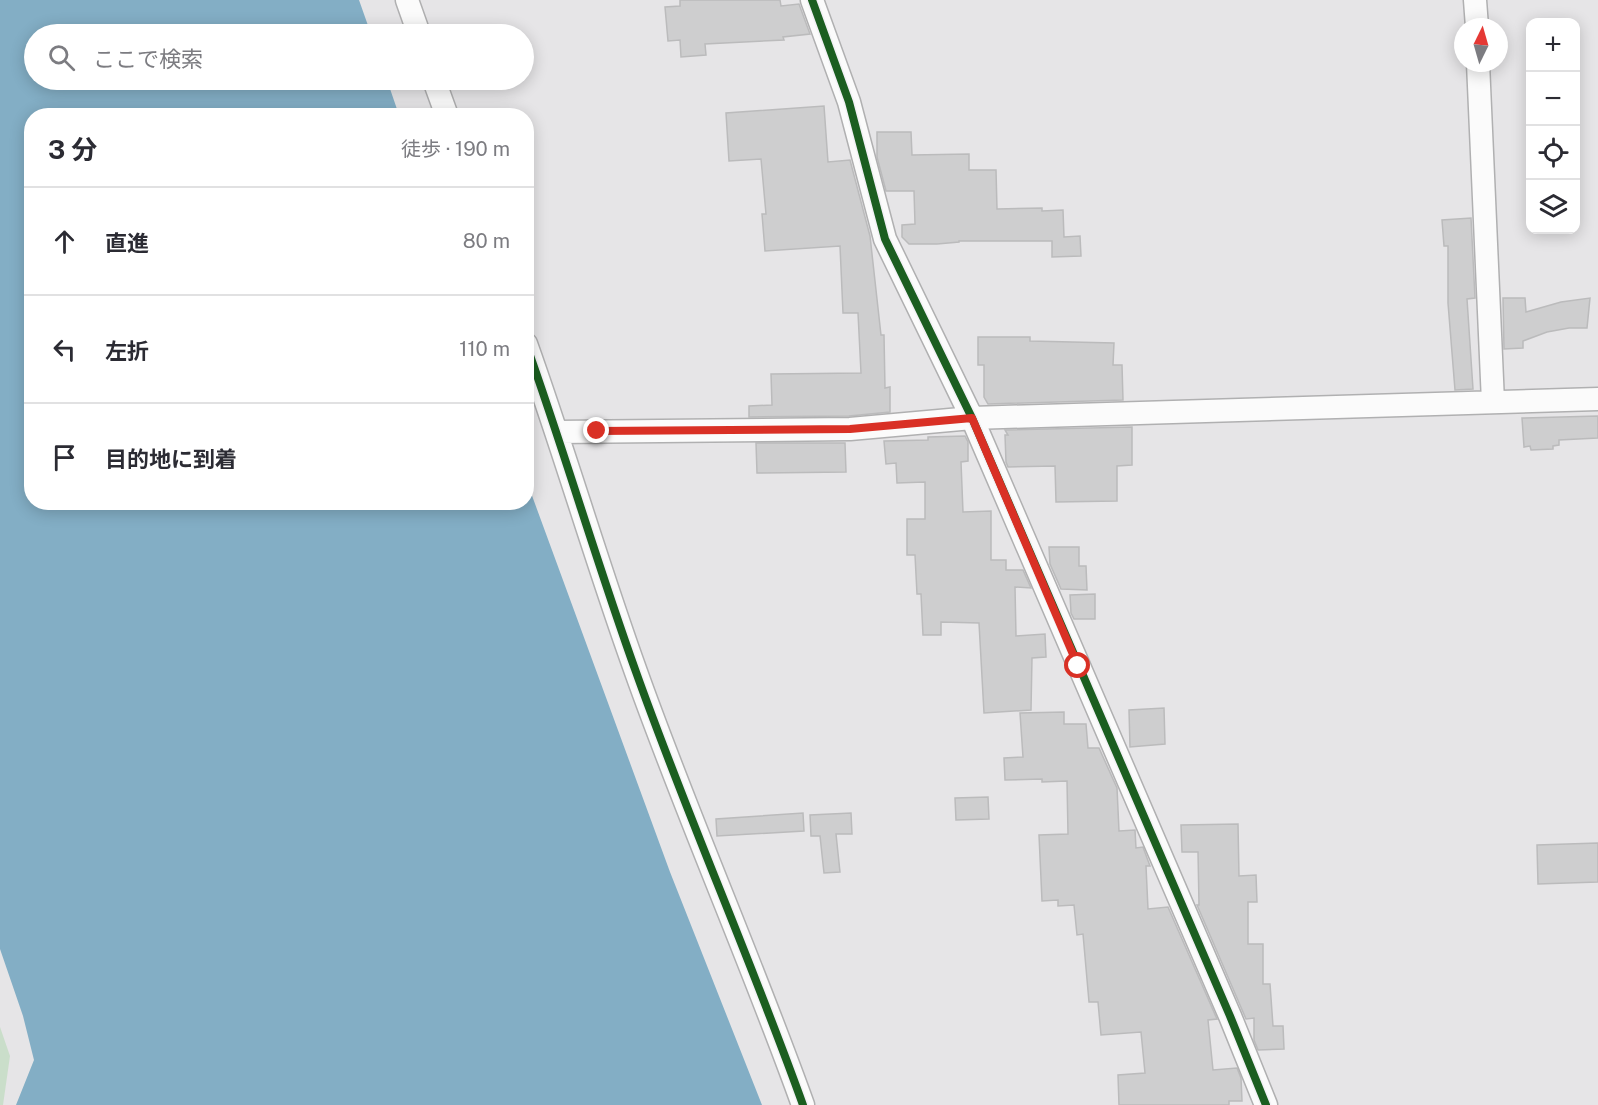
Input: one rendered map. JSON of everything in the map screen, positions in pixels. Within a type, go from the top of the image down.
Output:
[{"type":"street","points":[[407,0],[415,24]]},
{"type":"street","points":[[812,0],[849,102],[885,239],[972,418],[1226,1005],[1266,1105]]},
{"type":"street","points":[[1475,0],[1476,18]]},
{"type":"street","points":[[1478,72],[1493,402]]},
{"type":"street","points":[[438,90],[444,108]]},
{"type":"street","points":[[534,367],[635,670],[803,1105]]},
{"type":"street","points":[[557,432],[850,429],[972,418],[1598,399]]},
{"type":"green space","points":[[0,1027],[10,1056],[3,1105],[0,1105]]},
{"type":"water","points":[[0,0],[359,0],[367,24],[24,24],[24,90],[390,90],[397,108],[24,108],[24,510],[534,510],[534,501],[670,872],[762,1105],[16,1105],[34,1060],[23,1016],[0,949]]},
{"type":"building","points":[[680,0],[780,0],[781,6],[799,4],[810,34],[783,37],[784,40],[705,44],[706,55],[681,57],[680,40],[668,41],[665,7],[680,6]]},
{"type":"building","points":[[824,106],[828,162],[850,160],[870,236],[881,335],[884,335],[885,388],[890,387],[890,412],[849,416],[749,417],[749,406],[772,405],[771,374],[861,373],[858,313],[843,313],[840,246],[765,251],[762,214],[766,214],[761,159],[729,161],[726,113]]},
{"type":"building","points":[[877,132],[911,132],[912,155],[969,154],[969,170],[996,170],[997,209],[1063,210],[1064,237],[1080,236],[1081,256],[1052,257],[1052,241],[959,241],[909,244],[902,237],[902,225],[915,224],[914,191],[886,191],[877,157]]},
{"type":"building","points":[[1471,218],[1475,298],[1467,299],[1473,389],[1455,390],[1448,303],[1448,246],[1444,246],[1442,220]]},
{"type":"building","points":[[1503,298],[1525,298],[1526,312],[1561,302],[1590,298],[1587,328],[1547,332],[1523,341],[1523,348],[1504,349]]},
{"type":"building","points":[[978,337],[1030,337],[1030,341],[1114,343],[1113,365],[1122,365],[1123,400],[988,404],[984,397],[984,365],[978,365]]},
{"type":"building","points":[[1598,416],[1598,438],[1559,440],[1559,445],[1553,446],[1553,449],[1531,450],[1530,446],[1524,447],[1522,418]]},
{"type":"building","points":[[1132,427],[1132,465],[1117,466],[1117,501],[1056,502],[1055,466],[1008,467],[1006,462],[1005,435],[1008,435],[1005,430]]},
{"type":"building","points":[[965,436],[968,442],[968,461],[961,462],[963,512],[991,511],[991,560],[1006,560],[1006,570],[1023,570],[1031,588],[1015,587],[1016,636],[1045,634],[1046,657],[1032,658],[1031,710],[984,713],[979,623],[941,622],[941,635],[923,635],[921,594],[917,594],[915,555],[907,555],[907,519],[925,519],[925,482],[897,483],[896,463],[886,464],[884,441]]},
{"type":"building","points":[[756,443],[845,443],[846,472],[757,473]]},
{"type":"building","points":[[1049,547],[1079,547],[1079,566],[1086,566],[1087,590],[1061,589],[1050,564]]},
{"type":"building","points":[[1095,594],[1095,619],[1074,619],[1071,613],[1070,595]]},
{"type":"building","points":[[1164,708],[1165,744],[1130,747],[1129,710]]},
{"type":"building","points":[[1064,712],[1064,724],[1086,724],[1088,748],[1099,748],[1117,788],[1119,831],[1135,830],[1136,848],[1143,847],[1150,866],[1146,866],[1148,909],[1168,907],[1217,1019],[1208,1020],[1213,1070],[1237,1068],[1241,1078],[1242,1101],[1229,1101],[1229,1105],[1119,1105],[1118,1075],[1145,1073],[1141,1032],[1101,1035],[1098,1002],[1089,1002],[1083,934],[1077,935],[1074,905],[1058,906],[1058,900],[1042,901],[1039,835],[1068,834],[1067,781],[1005,780],[1004,758],[1023,757],[1020,713]]},
{"type":"building","points":[[988,797],[989,819],[956,820],[955,798]]},
{"type":"building","points":[[803,813],[804,831],[717,836],[716,819]]},
{"type":"building","points":[[851,813],[852,834],[836,834],[840,872],[824,873],[820,836],[811,836],[810,815]]},
{"type":"building","points":[[1238,824],[1239,876],[1256,875],[1257,902],[1248,902],[1248,944],[1263,944],[1263,984],[1270,984],[1273,1026],[1283,1026],[1284,1049],[1258,1050],[1254,1040],[1254,1018],[1246,1019],[1197,905],[1199,905],[1198,852],[1182,852],[1181,825]]},
{"type":"building","points":[[1598,843],[1598,882],[1538,884],[1537,845]]},
{"type":"cycle path","points":[[812,0],[849,102],[885,239],[972,418],[1230,1016],[1266,1105]]},
{"type":"cycle path","points":[[534,367],[636,672],[803,1105]]},
{"type":"route","points":[[597,431],[850,429],[972,418],[1078,666]]}]
